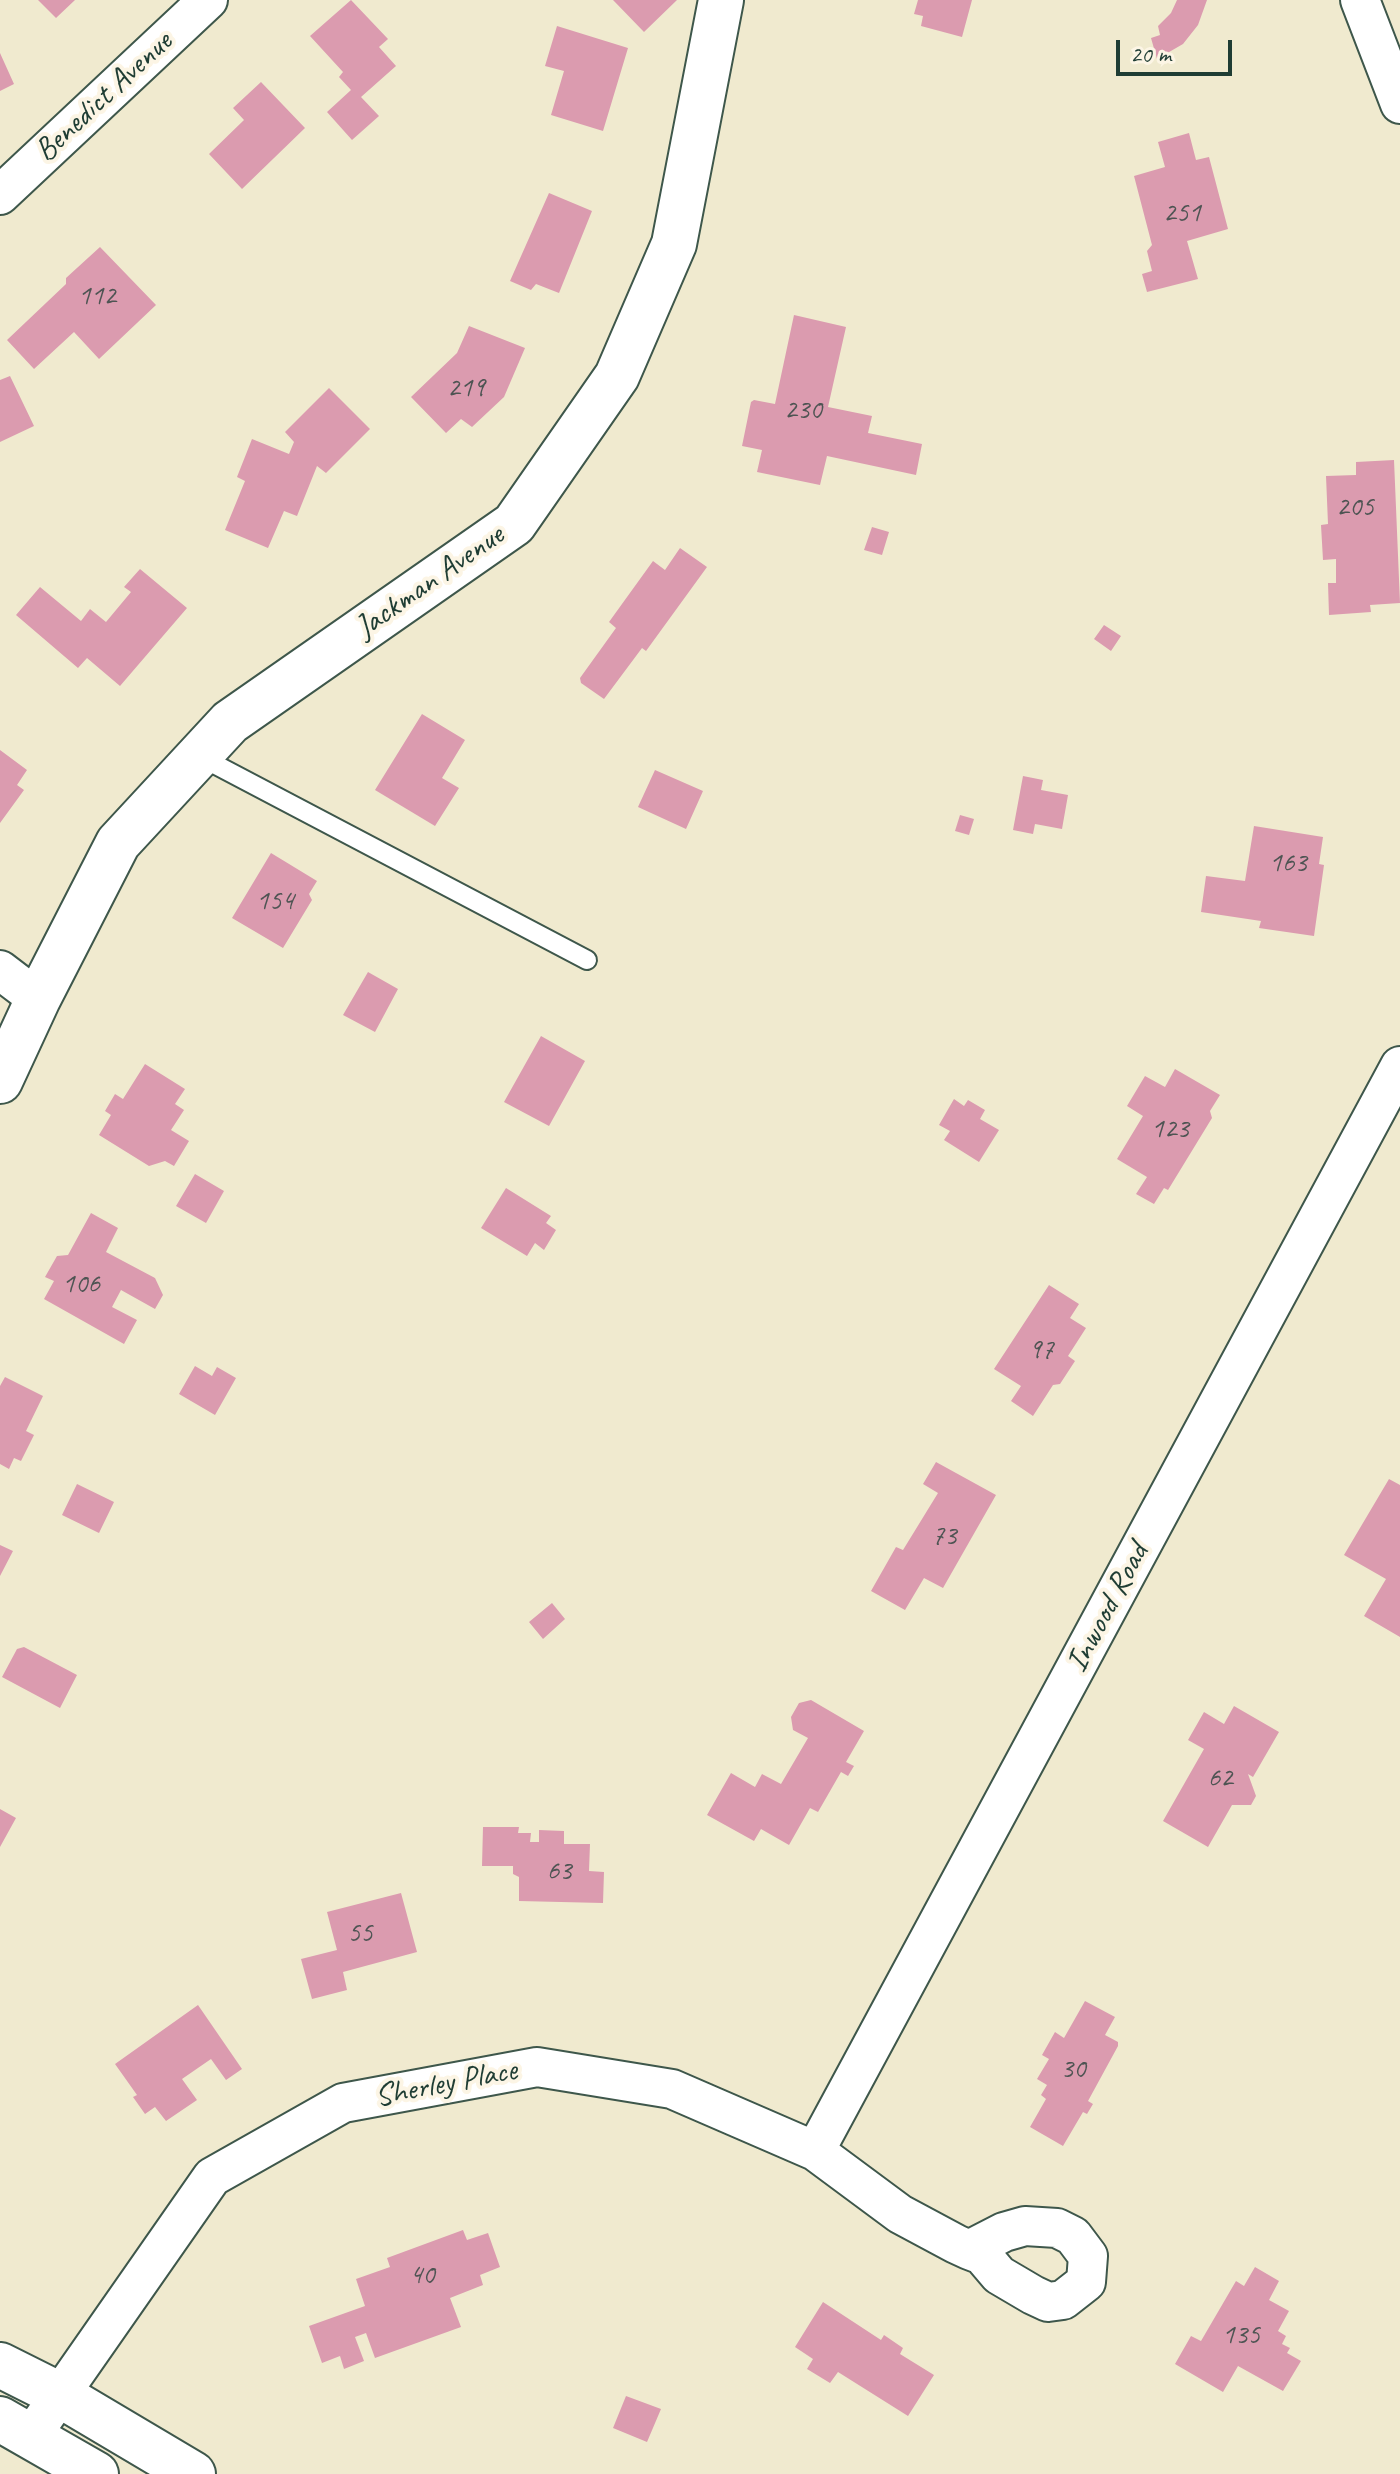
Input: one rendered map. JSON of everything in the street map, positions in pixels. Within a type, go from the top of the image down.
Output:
[{"type":"street","name":"Benedict Avenue","points":[[0,195],[208,0]]},
{"type":"street","name":"Jackman Avenue","points":[[0,1081],[118,843],[230,722],[514,524],[617,376],[674,244],[721,0]]},
{"type":"street","points":[[1360,0],[1400,104]]},
{"type":"street","points":[[0,970],[38,999]]},
{"type":"street","name":"Inwood Road","points":[[815,2151],[1400,1066]]},
{"type":"street","name":"Sherley Place","points":[[16,2427],[60,2395],[212,2177],[343,2103],[537,2067],[672,2089],[815,2151],[900,2214],[969,2250]]},
{"type":"street","points":[[0,2365],[60,2395],[85,2451]]},
{"type":"street","points":[[16,2427],[85,2451],[193,2474]]},
{"type":"lane","points":[[199,756],[587,960]]},
{"type":"building","points":[[38,0],[75,0],[56,18]]},
{"type":"building","points":[[351,0],[388,39],[379,47],[396,66],[361,97],[379,116],[352,140],[327,112],[351,90],[339,77],[343,72],[310,36]]},
{"type":"building","points":[[613,0],[677,0],[644,32]]},
{"type":"building","points":[[918,0],[972,0],[962,37],[921,26],[923,16],[914,14]]},
{"type":"building","points":[[1177,0],[1207,0],[1198,25],[1183,44],[1157,59],[1151,38],[1160,35],[1158,26],[1171,13]]},
{"type":"building","points":[[557,26],[628,48],[603,131],[551,115],[564,71],[545,66]]},
{"type":"building","points":[[0,53],[14,84],[0,91]]},
{"type":"building","points":[[261,82],[305,128],[242,189],[209,154],[244,120],[233,108]]},
{"type":"building","points":[[1189,133],[1196,160],[1209,157],[1228,229],[1187,241],[1198,279],[1147,292],[1142,274],[1152,271],[1147,251],[1152,245],[1134,176],[1165,167],[1158,142]]},
{"type":"building","points":[[549,193],[592,211],[559,293],[536,284],[531,290],[510,281]]},
{"type":"building","points":[[100,247],[156,305],[99,359],[74,332],[34,369],[7,340]]},
{"type":"building","points":[[794,315],[846,327],[828,407],[872,416],[868,433],[922,444],[916,475],[827,456],[820,485],[757,472],[762,450],[742,446],[751,402],[775,404]]},
{"type":"building","points":[[469,326],[525,348],[504,397],[472,427],[461,419],[446,433],[411,397],[457,353]]},
{"type":"building","points":[[10,376],[34,426],[0,442],[0,380]]},
{"type":"building","points":[[329,388],[370,429],[326,473],[317,466],[297,516],[284,511],[268,548],[225,530],[245,481],[237,477],[252,439],[289,454],[294,442],[285,432]]},
{"type":"building","points":[[1394,460],[1400,603],[1370,605],[1371,612],[1329,615],[1328,583],[1336,583],[1336,559],[1323,560],[1321,525],[1328,524],[1326,476],[1356,475],[1356,462]]},
{"type":"building","points":[[872,527],[889,532],[882,555],[864,550]]},
{"type":"building","points":[[680,548],[707,567],[646,651],[642,648],[604,699],[581,683],[580,678],[616,628],[609,622],[653,561],[665,570]]},
{"type":"building","points":[[140,569],[187,608],[120,686],[87,658],[78,668],[16,615],[40,587],[81,621],[90,609],[106,622],[131,592],[124,587]]},
{"type":"building","points":[[1104,625],[1121,636],[1111,651],[1094,639]]},
{"type":"building","points":[[422,714],[465,740],[442,778],[459,788],[435,826],[375,790]]},
{"type":"building","points":[[0,750],[27,770],[17,785],[24,790],[0,823]]},
{"type":"building","points":[[655,770],[703,791],[686,829],[638,807]]},
{"type":"building","points":[[1023,776],[1043,780],[1041,790],[1068,795],[1062,829],[1035,824],[1033,834],[1013,830]]},
{"type":"building","points":[[960,815],[974,819],[969,835],[955,831]]},
{"type":"building","points":[[1254,826],[1323,837],[1319,864],[1324,865],[1314,936],[1259,928],[1261,921],[1201,912],[1206,876],[1245,881]]},
{"type":"building","points":[[271,853],[317,881],[309,894],[312,900],[283,948],[232,918]]},
{"type":"building","points":[[368,972],[398,989],[375,1032],[343,1015]]},
{"type":"building","points":[[541,1036],[585,1061],[549,1126],[504,1102]]},
{"type":"building","points":[[145,1064],[185,1089],[175,1104],[184,1110],[171,1130],[189,1141],[174,1166],[165,1161],[149,1166],[99,1135],[111,1115],[105,1111],[115,1094],[123,1099]]},
{"type":"building","points":[[1175,1069],[1220,1095],[1210,1111],[1212,1118],[1168,1190],[1164,1188],[1154,1204],[1136,1194],[1147,1177],[1117,1159],[1143,1116],[1127,1106],[1145,1076],[1165,1087]]},
{"type":"building","points":[[954,1099],[964,1106],[968,1100],[985,1110],[980,1119],[999,1130],[979,1162],[944,1140],[950,1131],[939,1125]]},
{"type":"building","points":[[195,1174],[224,1191],[206,1223],[176,1206]]},
{"type":"building","points":[[506,1188],[551,1216],[546,1223],[556,1230],[544,1250],[535,1243],[527,1256],[481,1228]]},
{"type":"building","points":[[91,1213],[118,1228],[106,1252],[155,1278],[163,1295],[155,1309],[121,1290],[112,1307],[137,1320],[124,1344],[44,1299],[54,1281],[45,1277],[57,1256],[68,1255]]},
{"type":"building","points":[[1049,1285],[1079,1304],[1070,1318],[1086,1328],[1068,1356],[1075,1361],[1060,1384],[1053,1385],[1033,1416],[1011,1401],[1021,1386],[994,1369]]},
{"type":"building","points":[[195,1366],[212,1376],[217,1367],[236,1378],[215,1415],[179,1394]]},
{"type":"building","points":[[5,1377],[43,1396],[26,1431],[34,1435],[21,1461],[14,1458],[9,1469],[0,1464],[0,1386]]},
{"type":"building","points":[[936,1462],[996,1495],[943,1588],[924,1578],[905,1610],[871,1591],[896,1547],[903,1550],[938,1493],[923,1484]]},
{"type":"building","points":[[1389,1479],[1400,1485],[1400,1637],[1364,1616],[1386,1579],[1344,1555]]},
{"type":"building","points":[[77,1484],[114,1502],[99,1533],[62,1515]]},
{"type":"building","points":[[0,1545],[13,1551],[0,1576]]},
{"type":"building","points":[[552,1603],[565,1619],[543,1639],[529,1622]]},
{"type":"building","points":[[24,1647],[77,1675],[60,1708],[2,1677],[17,1649]]},
{"type":"building","points":[[811,1700],[864,1731],[846,1762],[854,1766],[848,1776],[841,1772],[818,1812],[810,1808],[789,1845],[761,1829],[754,1841],[707,1815],[731,1773],[755,1787],[762,1774],[781,1784],[808,1738],[793,1730],[791,1717],[799,1703]]},
{"type":"building","points":[[1234,1706],[1279,1732],[1253,1777],[1248,1774],[1256,1796],[1251,1805],[1232,1805],[1208,1847],[1163,1821],[1204,1749],[1188,1740],[1204,1712],[1224,1724]]},
{"type":"building","points":[[0,1809],[16,1818],[0,1847]]},
{"type":"building","points":[[483,1827],[519,1827],[518,1833],[531,1833],[530,1842],[539,1842],[539,1830],[564,1831],[564,1844],[590,1844],[589,1871],[604,1872],[603,1903],[519,1901],[519,1877],[513,1874],[513,1866],[482,1866]]},
{"type":"building","points":[[401,1893],[417,1952],[343,1972],[347,1990],[312,1999],[301,1959],[337,1950],[327,1912]]},
{"type":"building","points":[[1085,2001],[1115,2017],[1105,2035],[1118,2042],[1118,2046],[1088,2101],[1093,2104],[1087,2114],[1083,2112],[1063,2146],[1030,2127],[1046,2099],[1041,2095],[1047,2085],[1037,2079],[1049,2059],[1042,2055],[1055,2032],[1064,2038]]},
{"type":"building","points":[[198,2005],[242,2069],[226,2080],[211,2059],[182,2079],[197,2100],[166,2121],[155,2107],[145,2114],[133,2097],[137,2095],[115,2064]]},
{"type":"building","points":[[463,2230],[467,2240],[488,2233],[500,2267],[480,2275],[483,2285],[450,2298],[461,2327],[375,2358],[366,2333],[355,2337],[364,2361],[344,2369],[340,2356],[322,2363],[309,2326],[365,2306],[356,2279],[390,2267],[387,2258]]},
{"type":"building","points":[[1255,2267],[1279,2281],[1269,2300],[1289,2311],[1278,2331],[1286,2336],[1282,2344],[1290,2348],[1287,2353],[1301,2361],[1283,2391],[1238,2366],[1223,2392],[1175,2364],[1191,2336],[1201,2341],[1236,2281],[1244,2286]]},
{"type":"building","points":[[823,2302],[881,2340],[884,2335],[903,2348],[900,2354],[934,2375],[908,2416],[838,2372],[830,2383],[807,2369],[813,2359],[795,2347]]},
{"type":"building","points":[[626,2396],[661,2409],[647,2442],[613,2428]]}]
